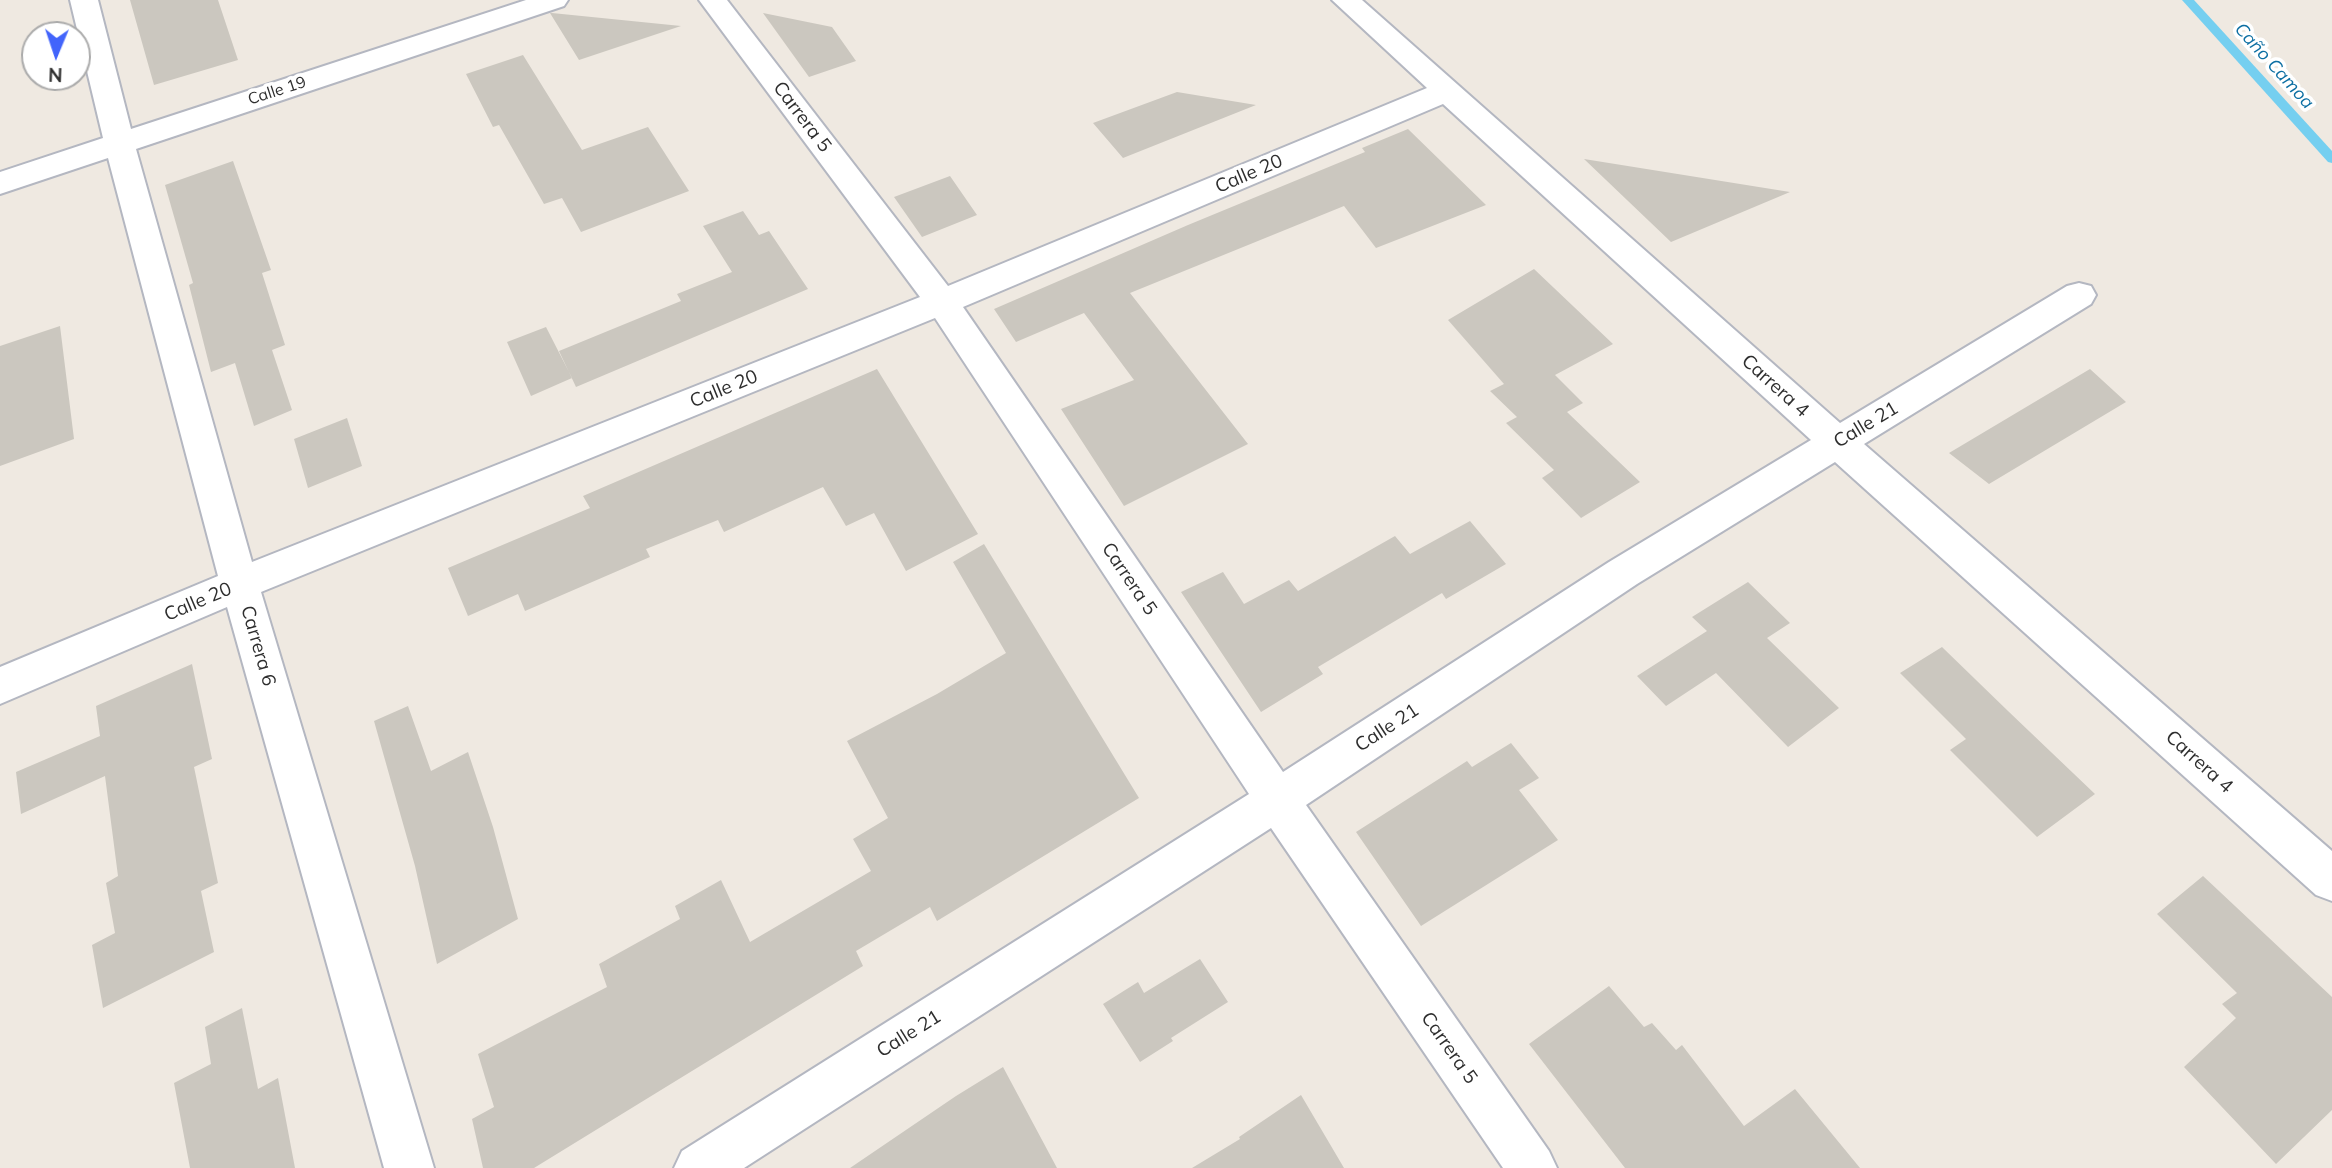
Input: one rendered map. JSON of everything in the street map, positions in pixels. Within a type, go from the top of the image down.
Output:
[{"type":"street","name":"Carrera 6","points":[[85,0],[119,143],[240,584],[409,1168]]},
{"type":"street","name":"Calle 19","points":[[0,183],[554,0]]},
{"type":"street","name":"Carrera 5","points":[[713,0],[942,302],[1277,800],[1532,1168]]},
{"type":"street","name":"Carrera 4","points":[[1346,0],[1837,442],[2332,880]]},
{"type":"street","name":"Calle 20","points":[[0,686],[240,584],[942,302],[1447,92]]},
{"type":"street","name":"Calle 21","points":[[699,1168],[1277,800],[1623,573],[2079,295]]},
{"type":"building","points":[[130,0],[218,0],[238,60],[154,85]]},
{"type":"building","points":[[552,13],[681,26],[579,60]]},
{"type":"building","points":[[763,13],[832,27],[856,61],[809,77]]},
{"type":"building","points":[[523,55],[582,150],[648,127],[689,191],[581,232],[562,198],[544,204],[499,125],[493,127],[466,74]]},
{"type":"building","points":[[1177,92],[1256,105],[1123,158],[1093,123]]},
{"type":"building","points":[[1408,129],[1486,205],[1376,248],[1344,206],[1130,293],[1248,444],[1124,506],[1061,409],[1134,380],[1084,313],[1016,342],[994,309],[1365,152],[1362,148]]},
{"type":"building","points":[[1584,159],[1790,192],[1671,242]]},
{"type":"building","points":[[233,161],[271,270],[262,273],[285,345],[272,350],[292,410],[254,426],[235,363],[211,372],[189,285],[193,283],[165,185]]},
{"type":"building","points":[[950,176],[977,215],[922,237],[894,197]]},
{"type":"building","points":[[743,211],[759,235],[769,231],[808,289],[576,387],[559,351],[681,301],[677,294],[732,272],[703,226]]},
{"type":"building","points":[[1534,269],[1613,344],[1555,375],[1583,403],[1567,412],[1640,482],[1581,518],[1542,478],[1554,470],[1506,423],[1517,417],[1490,391],[1504,384],[1448,320]]},
{"type":"building","points":[[60,326],[74,439],[0,466],[0,346]]},
{"type":"building","points":[[546,327],[572,378],[531,396],[507,342]]},
{"type":"building","points":[[877,369],[978,534],[906,571],[874,513],[846,526],[823,487],[724,532],[718,520],[646,549],[650,557],[525,611],[518,594],[468,616],[448,568],[590,508],[583,496]]},
{"type":"building","points":[[2090,369],[2126,402],[1989,484],[1949,453]]},
{"type":"building","points":[[347,418],[362,466],[308,488],[294,439]]},
{"type":"building","points":[[1470,521],[1506,564],[1446,599],[1442,593],[1318,667],[1323,674],[1261,712],[1181,592],[1223,572],[1244,604],[1289,580],[1298,591],[1395,536],[1410,554]]},
{"type":"building","points":[[984,544],[1139,798],[937,921],[930,907],[856,951],[863,966],[534,1168],[483,1168],[472,1119],[494,1107],[478,1054],[607,987],[599,964],[680,919],[675,906],[721,880],[750,942],[871,871],[853,839],[888,818],[847,741],[937,694],[1006,653],[953,562]]},
{"type":"building","points":[[1748,582],[1790,623],[1767,638],[1839,708],[1788,747],[1716,673],[1666,706],[1637,676],[1707,631],[1692,617]]},
{"type":"building","points":[[1942,647],[2095,794],[2037,837],[1950,750],[1966,739],[1900,673]]},
{"type":"building","points":[[192,664],[212,759],[194,767],[218,883],[201,891],[214,952],[103,1008],[92,945],[115,933],[106,883],[118,876],[105,776],[21,814],[16,772],[100,736],[96,706]]},
{"type":"building","points":[[408,706],[431,771],[468,752],[493,827],[518,919],[437,964],[415,866],[374,721]]},
{"type":"building","points":[[1511,743],[1539,778],[1519,790],[1558,840],[1421,926],[1356,832],[1467,761],[1472,767]]},
{"type":"building","points":[[2203,876],[2332,997],[2332,1110],[2276,1164],[2184,1067],[2236,1018],[2222,1004],[2237,993],[2157,914]]},
{"type":"building","points":[[1200,959],[1228,1002],[1171,1038],[1173,1041],[1140,1062],[1103,1004],[1138,982],[1144,993]]},
{"type":"building","points":[[1609,986],[1644,1027],[1652,1023],[1676,1050],[1682,1045],[1744,1126],[1795,1089],[1860,1168],[1625,1168],[1529,1044]]},
{"type":"building","points":[[242,1008],[258,1089],[278,1078],[295,1168],[190,1168],[174,1083],[211,1064],[205,1027]]},
{"type":"building","points":[[1003,1067],[1057,1168],[850,1168],[956,1096]]},
{"type":"building","points":[[1301,1095],[1344,1168],[1192,1168],[1240,1139],[1239,1137]]},
{"type":"waterway","name":"Caño Camoa","points":[[2188,0],[2332,159]]}]
